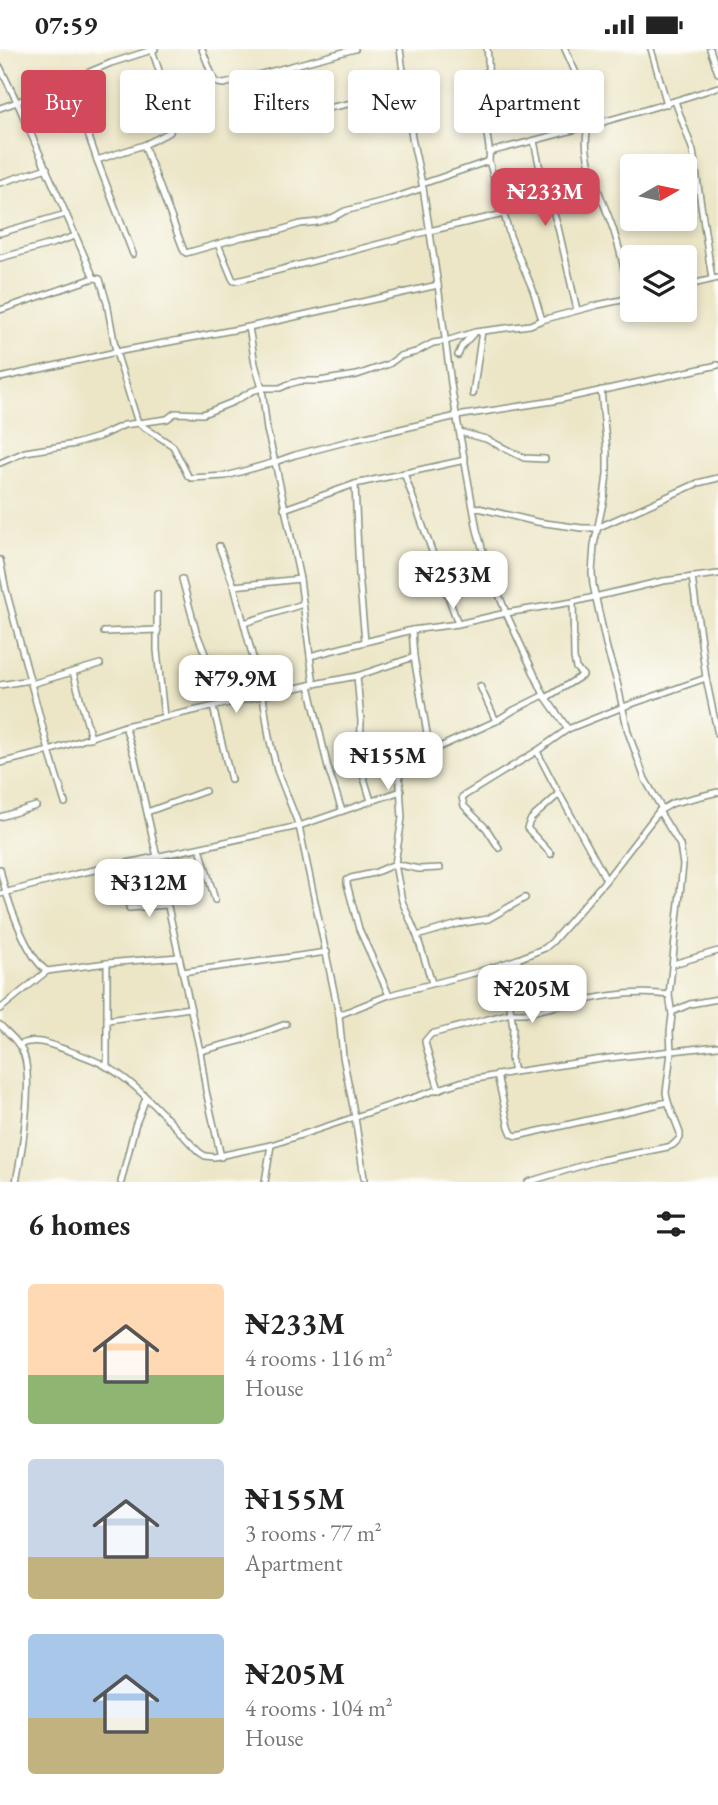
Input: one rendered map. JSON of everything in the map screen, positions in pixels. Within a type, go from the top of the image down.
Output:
[{"type":"street","points":[[94,70],[154,49],[171,126],[170,132],[156,140],[97,160]]},
{"type":"street","points":[[202,49],[214,80],[224,84],[355,49]]},
{"type":"street","points":[[400,49],[403,70]]},
{"type":"street","points":[[487,49],[489,80],[485,122],[489,161],[510,236],[533,289],[542,320]]},
{"type":"street","points":[[565,49],[574,70]]},
{"type":"street","points":[[651,49],[667,104]]},
{"type":"street","points":[[710,49],[718,73]]},
{"type":"street","points":[[0,67],[94,278]]},
{"type":"street","points":[[604,122],[718,88]]},
{"type":"street","points":[[0,108],[21,100]]},
{"type":"street","points":[[675,101],[693,151],[715,278],[697,283]]},
{"type":"street","points":[[88,133],[133,254]]},
{"type":"street","points":[[411,133],[423,186],[457,416],[482,551],[506,613],[545,697],[568,729]]},
{"type":"street","points":[[490,152],[563,133]]},
{"type":"street","points":[[586,133],[585,145],[594,177],[620,250]]},
{"type":"street","points":[[534,141],[577,310]]},
{"type":"street","points":[[144,145],[186,253],[242,237],[318,222],[345,211],[391,199],[489,161]]},
{"type":"street","points":[[0,183],[47,168]]},
{"type":"street","points":[[0,233],[66,214]]},
{"type":"street","points":[[218,244],[232,278],[237,281],[504,214]]},
{"type":"street","points":[[0,258],[75,236]]},
{"type":"street","points":[[0,310],[94,278],[100,279],[117,352],[138,423],[173,446],[191,478],[226,476],[295,455],[457,416],[553,401],[718,365]]},
{"type":"street","points":[[0,378],[438,285]]},
{"type":"street","points":[[0,463],[25,453],[98,437],[124,425],[167,419],[175,413],[203,414],[262,388],[280,388],[300,381],[357,375],[389,364],[400,356],[428,345],[478,332],[530,324],[620,300]]},
{"type":"street","points":[[249,327],[262,388],[267,430],[300,579],[312,684],[328,768],[342,811]]},
{"type":"street","points":[[458,355],[462,346],[478,332]]},
{"type":"street","points":[[473,394],[478,332]]},
{"type":"street","points":[[527,1182],[597,1161],[673,1145],[680,1138],[668,1102],[666,1084],[671,1052],[672,1012],[669,995],[682,855],[680,845],[645,779],[628,732],[607,649],[592,573],[597,527],[604,498],[607,451],[601,390]]},
{"type":"street","points":[[460,432],[486,439],[524,458],[545,459]]},
{"type":"street","points":[[284,509],[355,484],[465,460]]},
{"type":"street","points":[[404,473],[458,624]]},
{"type":"street","points":[[474,507],[537,522],[582,528],[597,527],[698,483],[718,478]]},
{"type":"street","points":[[355,484],[365,641]]},
{"type":"street","points":[[219,546],[234,586],[263,696],[277,770],[299,826],[339,1015],[345,1070],[364,1178]]},
{"type":"street","points":[[0,560],[3,590],[65,803]]},
{"type":"street","points":[[310,656],[412,630],[573,602],[663,581],[718,574]]},
{"type":"street","points":[[692,577],[706,678],[718,735]]},
{"type":"street","points":[[182,579],[196,631],[227,704]]},
{"type":"street","points":[[234,586],[300,579]]},
{"type":"street","points":[[157,594],[157,650],[164,717]]},
{"type":"street","points":[[432,983],[402,901],[395,864],[402,818],[399,769],[430,751],[545,697],[583,675],[576,668],[574,658],[573,602]]},
{"type":"street","points":[[244,623],[303,604]]},
{"type":"street","points":[[104,632],[158,630]]},
{"type":"street","points":[[412,630],[430,751]]},
{"type":"street","points":[[0,763],[49,751],[125,726],[357,676],[414,657]]},
{"type":"street","points":[[0,685],[31,682],[100,664]]},
{"type":"street","points":[[73,672],[91,738]]},
{"type":"street","points":[[357,676],[361,721],[359,756],[371,801]]},
{"type":"street","points":[[499,848],[486,828],[464,806],[462,797],[465,794],[568,729],[706,678]]},
{"type":"street","points":[[480,686],[496,721]]},
{"type":"street","points":[[213,707],[230,780]]},
{"type":"street","points":[[125,726],[147,812],[221,1157]]},
{"type":"street","points":[[537,751],[558,795],[606,880]]},
{"type":"street","points":[[2,893],[76,874],[299,826],[401,791]]},
{"type":"street","points":[[147,812],[205,792]]},
{"type":"street","points":[[339,1015],[389,995],[478,972],[545,948],[606,880],[661,810],[673,803],[718,792]]},
{"type":"street","points":[[551,854],[527,828],[531,819],[558,795]]},
{"type":"street","points":[[0,817],[36,806]]},
{"type":"street","points":[[200,848],[215,900]]},
{"type":"street","points":[[389,995],[359,929],[347,880],[395,864],[419,869],[440,869]]},
{"type":"street","points":[[0,869],[2,893],[32,955],[47,971]]},
{"type":"street","points":[[417,936],[457,924],[488,919],[525,898]]},
{"type":"street","points":[[128,908],[167,905]]},
{"type":"street","points":[[673,964],[718,951]]},
{"type":"street","points":[[182,972],[327,952]]},
{"type":"street","points":[[0,1009],[47,971],[178,957]]},
{"type":"street","points":[[514,1072],[510,1006],[517,978],[518,959]]},
{"type":"street","points":[[107,963],[107,1067]]},
{"type":"street","points":[[439,1090],[425,1041],[431,1034],[511,1013],[526,1013],[617,994],[669,995]]},
{"type":"street","points":[[672,1012],[690,1004],[718,999]]},
{"type":"street","points":[[108,1020],[190,1008]]},
{"type":"street","points":[[200,1051],[243,1040],[286,1024]]},
{"type":"street","points":[[0,1025],[19,1045],[24,1055],[27,1093],[16,1182]]},
{"type":"street","points":[[19,1045],[33,1040],[45,1042],[107,1067],[121,1075],[205,1156],[221,1157],[271,1145],[460,1083],[514,1072],[718,1046]]},
{"type":"street","points":[[497,1076],[509,1127],[512,1134],[517,1136],[668,1102]]},
{"type":"street","points":[[121,1182],[135,1126],[146,1098]]},
{"type":"street","points":[[265,1182],[271,1145]]}]
